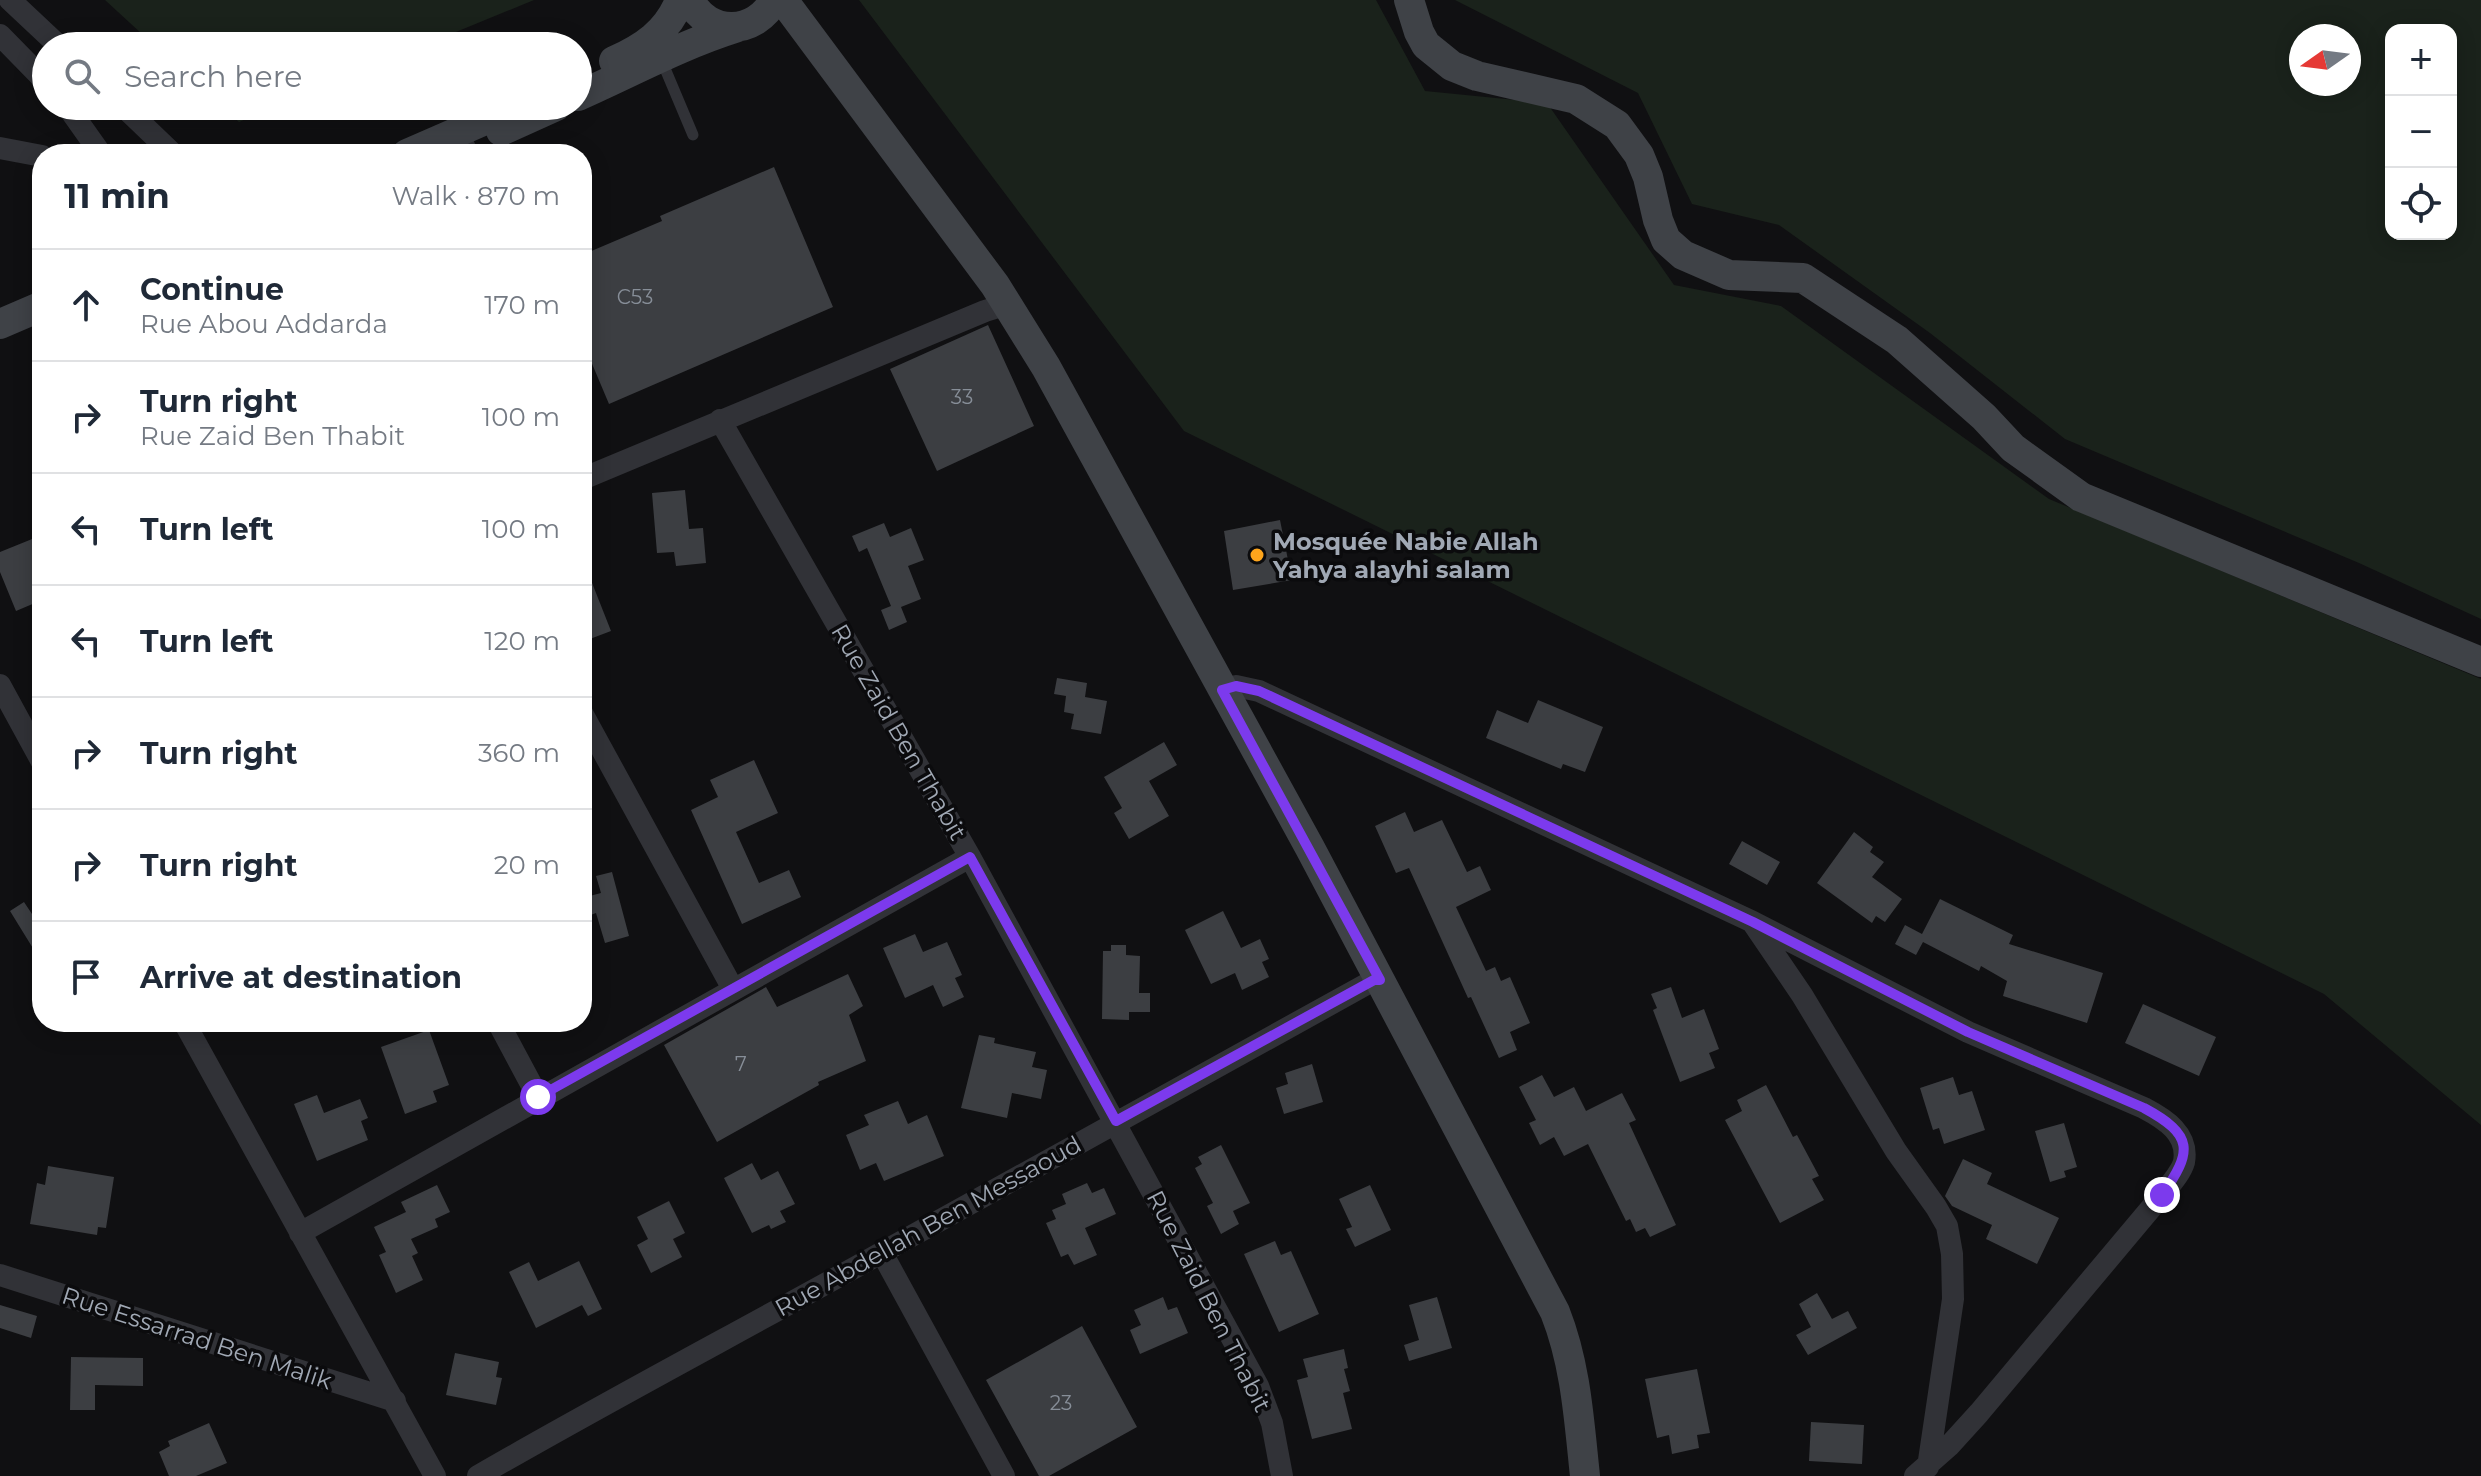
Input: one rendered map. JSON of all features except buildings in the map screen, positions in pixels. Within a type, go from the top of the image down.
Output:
[{"type":"street","points":[[10,0],[44,32]]},
{"type":"street","points":[[592,71],[642,48],[660,33],[676,12],[680,0]]},
{"type":"street","points":[[690,0],[701,16],[711,23],[756,16],[825,58]]},
{"type":"street","points":[[783,0],[1008,304],[1046,367],[1380,980],[1559,1322],[1573,1371],[1585,1476]]},
{"type":"street","points":[[1409,0],[1426,45],[1452,66],[1477,76],[1576,99],[1617,125],[1639,155],[1666,240],[1683,255],[1729,275],[1803,278],[1897,340],[1984,417],[2013,448],[2081,497],[2481,662]]},
{"type":"street","points":[[592,90],[696,40],[756,16]]},
{"type":"street","points":[[0,35],[32,68]]},
{"type":"street","points":[[77,120],[94,144]]},
{"type":"street","points":[[138,120],[163,144]]},
{"type":"street","points":[[463,144],[497,120]]},
{"type":"street","points":[[466,144],[523,120]]},
{"type":"street","points":[[0,148],[32,154]]},
{"type":"street","points":[[592,467],[720,420],[1008,304]]},
{"type":"street","points":[[0,324],[32,310]]},
{"type":"street","points":[[0,343],[32,329]]},
{"type":"street","name":"Rue Zaid Ben Thabit","points":[[720,420],[970,857],[1258,1386],[1272,1423],[1282,1476]]},
{"type":"street","points":[[0,685],[32,744]]},
{"type":"street","points":[[1222,690],[1236,686],[1259,691],[1753,922],[1968,1032],[2167,1120],[2184,1145],[2183,1164],[2162,1195],[1979,1413],[1921,1472]]},
{"type":"street","points":[[592,731],[733,989]]},
{"type":"street","points":[[300,1233],[970,857]]},
{"type":"street","points":[[1753,922],[1802,995],[1896,1151],[1947,1226],[1953,1263],[1953,1299],[1921,1472]]},
{"type":"street","name":"Rue Abdellah Ben Messaoud","points":[[478,1476],[1116,1121],[1374,980],[1380,980]]},
{"type":"street","points":[[189,1032],[435,1476]]},
{"type":"street","points":[[503,1032],[538,1097]]},
{"type":"street","points":[[882,1253],[1004,1476]]},
{"type":"street","name":"Rue Essarrad Ben Malik","points":[[0,1275],[395,1401]]},
{"type":"lane","points":[[661,59],[693,135]]},
{"type":"shaded area","points":[[105,0],[534,0],[456,32],[140,32]]},
{"type":"shaded area","points":[[859,0],[1376,0],[1425,91],[1547,103],[1674,285],[1781,306],[2049,499],[2481,679],[2481,1125],[2324,994],[1184,431]]},
{"type":"shaded area","points":[[1455,0],[2481,0],[2481,619],[2359,563],[2065,439],[1930,333],[1779,225],[1692,204],[1638,93]]},
{"type":"place","name":"Mosquée Nabie Allah Yahya alayhi salam","points":[[1257,555]]},
{"type":"route","points":[[538,1097],[970,857],[1116,1121],[1374,980],[1380,980],[1222,690],[1236,686],[1259,691],[1480,793],[1753,922],[1968,1032],[2167,1120],[2184,1145],[2183,1164],[2162,1195]]}]
